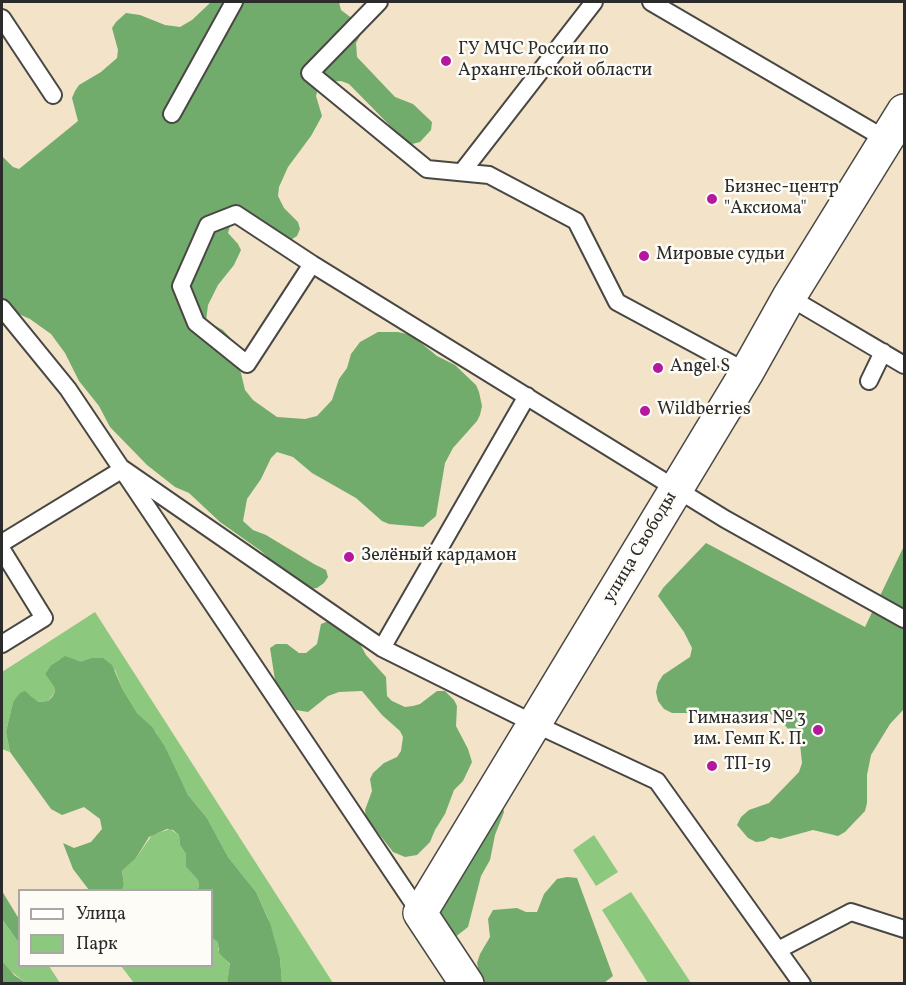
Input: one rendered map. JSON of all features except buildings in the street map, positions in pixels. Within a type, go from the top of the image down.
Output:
[{"type":"street","name":"улица Свободы","points":[[420,913],[747,372],[789,297],[904,111]]},
{"type":"street","points":[[420,913],[467,984]]},
{"type":"lane","points":[[172,114],[234,2]]},
{"type":"lane","points":[[379,2],[310,73],[427,169],[489,175],[576,221],[617,302],[747,372]]},
{"type":"lane","points":[[462,172],[594,2]]},
{"type":"lane","points":[[651,2],[887,140]]},
{"type":"lane","points":[[2,18],[53,95]]},
{"type":"lane","points":[[312,264],[247,363],[195,323],[181,286],[208,225],[236,214],[312,264],[725,519],[904,619]]},
{"type":"lane","points":[[789,297],[904,365]]},
{"type":"lane","points":[[2,308],[68,389],[420,913]]},
{"type":"lane","points":[[869,381],[883,352]]},
{"type":"lane","points":[[382,648],[527,396]]},
{"type":"lane","points":[[2,543],[123,469]]},
{"type":"lane","points":[[123,469],[382,648],[535,724],[657,781],[802,984]]},
{"type":"lane","points":[[2,550],[44,618],[2,644]]},
{"type":"lane","points":[[778,950],[851,912],[904,929]]},
{"type":"green space","points":[[211,2],[339,2],[341,10],[357,22],[360,29],[360,36],[356,43],[357,57],[395,97],[413,104],[432,122],[431,130],[420,142],[412,144],[405,141],[349,84],[341,81],[324,82],[318,88],[316,96],[322,116],[311,136],[288,167],[279,187],[278,196],[284,208],[298,222],[300,229],[297,236],[289,241],[236,220],[230,226],[228,233],[241,250],[208,305],[206,321],[223,330],[233,341],[242,362],[240,369],[245,390],[253,400],[277,417],[305,419],[317,416],[332,400],[351,354],[360,342],[378,332],[398,332],[411,335],[437,356],[455,365],[476,385],[479,392],[482,406],[480,415],[453,448],[445,463],[436,516],[423,527],[389,524],[382,521],[356,498],[312,473],[293,457],[277,452],[271,458],[261,479],[247,499],[243,521],[253,530],[266,535],[326,570],[328,577],[317,588],[309,589],[286,575],[261,551],[220,522],[189,493],[175,487],[147,465],[110,427],[99,406],[79,381],[65,353],[51,334],[30,319],[14,312],[2,302],[2,156],[13,167],[19,169],[78,121],[72,98],[75,91],[79,85],[101,72],[117,58],[118,50],[112,28],[126,13],[140,15],[165,25],[180,27],[192,20]]},
{"type":"green space","points":[[706,543],[865,627],[904,546],[904,709],[890,724],[871,755],[867,775],[865,811],[845,832],[838,836],[813,830],[780,839],[771,837],[756,842],[748,838],[737,825],[741,817],[749,810],[769,803],[799,772],[802,763],[800,744],[775,715],[767,714],[730,722],[698,713],[672,713],[664,709],[658,701],[656,692],[663,675],[690,657],[692,648],[684,632],[658,596]]},
{"type":"green space","points":[[95,612],[333,983],[282,983],[280,958],[268,918],[256,892],[228,857],[207,818],[188,795],[156,732],[137,713],[123,690],[115,670],[91,658],[81,663],[60,659],[51,665],[45,674],[55,692],[48,701],[37,702],[30,695],[13,702],[6,732],[10,752],[2,749],[2,672]]},
{"type":"green space","points":[[329,621],[348,631],[359,642],[366,655],[386,677],[387,696],[392,701],[405,707],[413,706],[420,704],[437,691],[445,691],[457,706],[456,726],[472,762],[463,781],[454,790],[445,814],[430,842],[417,855],[405,857],[393,852],[366,817],[365,810],[372,791],[370,779],[373,773],[384,763],[397,757],[401,751],[403,737],[400,731],[382,715],[362,691],[339,692],[328,696],[308,712],[296,710],[275,680],[270,648],[276,644],[287,644],[299,653],[306,653],[317,644],[321,624]]},
{"type":"green space","points":[[65,656],[81,662],[91,658],[103,658],[112,665],[137,713],[153,728],[165,747],[188,795],[207,818],[228,857],[256,892],[270,923],[280,958],[282,983],[227,983],[230,964],[219,953],[218,942],[213,939],[213,889],[198,889],[198,880],[186,867],[186,854],[180,845],[179,835],[173,830],[167,829],[149,837],[136,858],[122,871],[122,889],[88,889],[73,869],[63,843],[74,848],[91,842],[102,829],[100,819],[84,807],[62,815],[51,809],[10,752],[6,732],[13,702],[20,693],[25,691],[38,702],[48,701],[52,697],[55,692],[54,687],[45,674],[51,665]]},
{"type":"green space","points":[[502,805],[504,812],[495,835],[490,860],[481,876],[468,927],[454,938],[436,913]]},
{"type":"green space","points":[[170,829],[179,835],[180,845],[186,854],[186,867],[198,880],[198,889],[122,889],[122,871],[136,858],[152,835]]},
{"type":"green space","points":[[594,835],[618,872],[596,886],[573,850]]},
{"type":"green space","points":[[577,878],[613,976],[604,983],[481,983],[477,963],[490,937],[488,919],[493,910],[517,908],[526,912],[537,912],[544,894],[557,879]]},
{"type":"green space","points":[[2,891],[18,917],[18,942],[2,919]]},
{"type":"green space","points":[[631,892],[691,983],[648,983],[602,910]]},
{"type":"green space","points":[[2,919],[18,942],[18,967],[50,967],[60,983],[26,983],[9,970],[2,961]]},
{"type":"green space","points":[[213,939],[219,942],[218,950],[230,965],[227,984],[134,983],[122,967],[213,967]]},
{"type":"green space","points":[[2,961],[14,975],[26,983],[2,983]]},
{"type":"place","name":"ГУ МЧС России по Архангельской области","points":[[446,61]]},
{"type":"place","name":"Бизнес-центр \"Аксиома\"","points":[[712,199]]},
{"type":"place","name":"Мировые судьи","points":[[644,256]]},
{"type":"place","name":"Angel S","points":[[658,368]]},
{"type":"place","name":"Wildberries","points":[[645,411]]},
{"type":"place","name":"Зелёный кардамон","points":[[349,557]]},
{"type":"place","name":"Гимназия № 3 им. Гемп К. П.","points":[[818,730]]},
{"type":"place","name":"ТП-19","points":[[712,766]]}]
